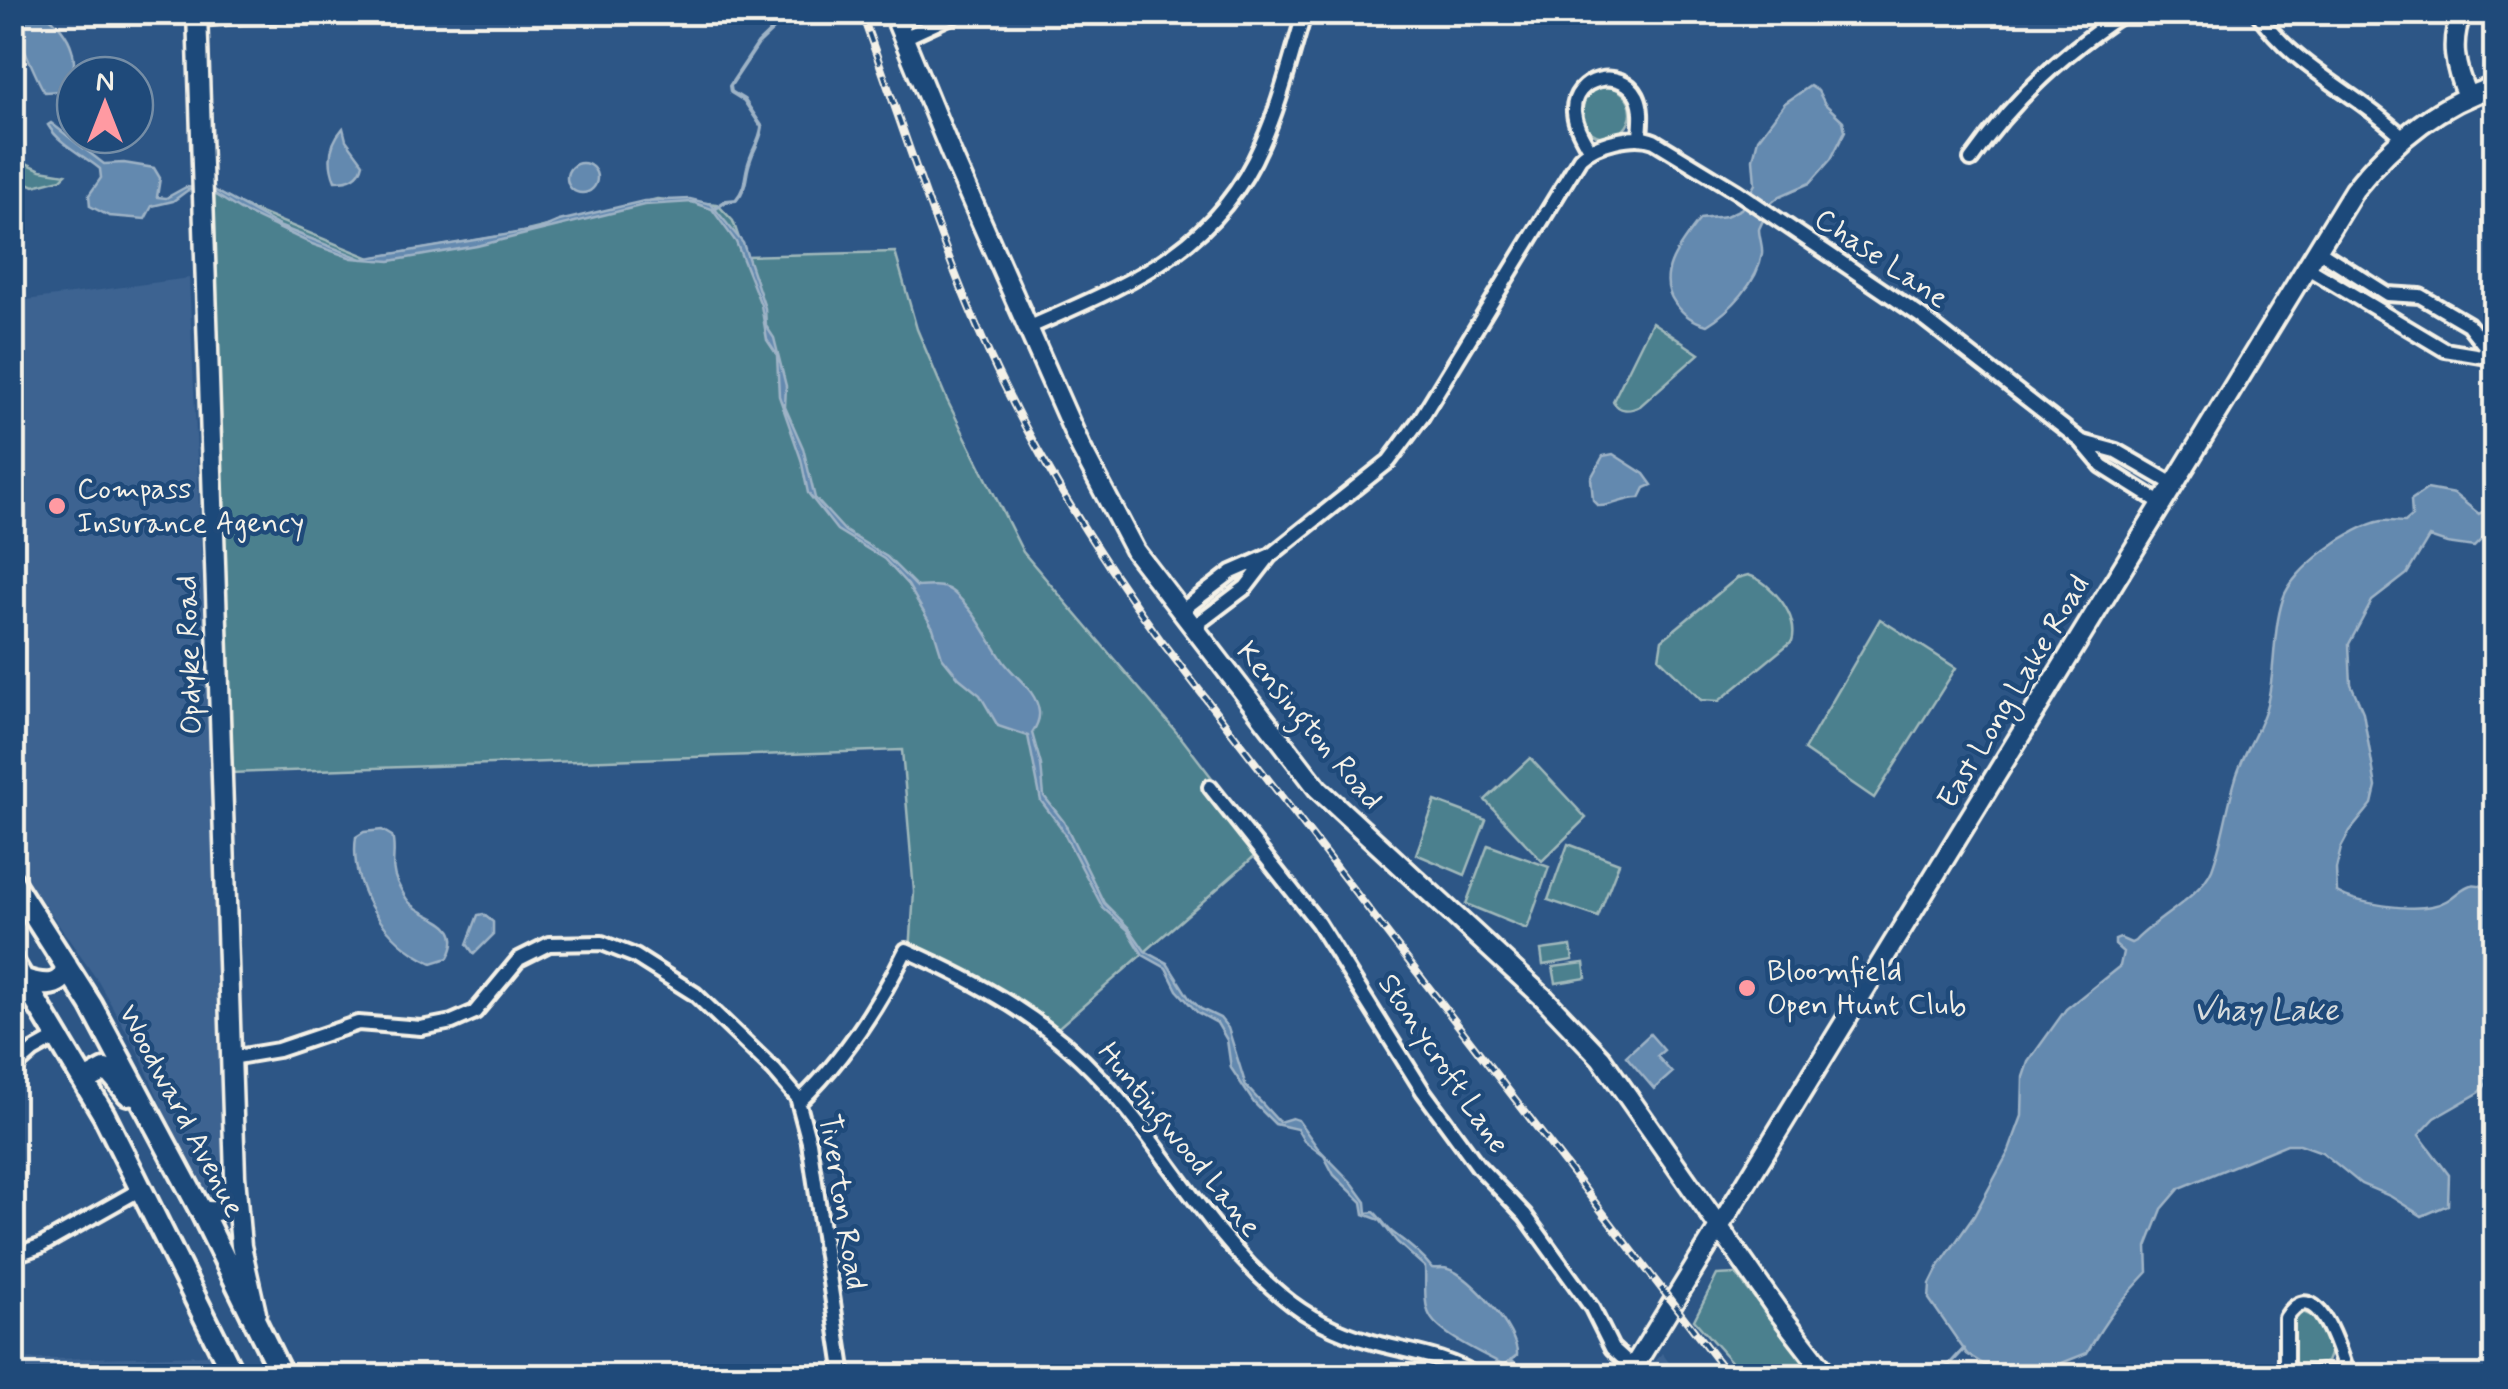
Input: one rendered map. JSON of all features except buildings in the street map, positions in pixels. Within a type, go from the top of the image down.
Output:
[{"type":"main road","name":"Kensington Road","points":[[894,12],[1028,328],[1117,522],[1192,628],[1318,789],[1593,1048],[1777,1310],[1828,1376]]},
{"type":"main road","points":[[2462,12],[2454,37],[2454,54],[2467,96]]},
{"type":"main road","name":"Opdyke Road","points":[[197,16],[235,1176],[242,1246],[258,1323]]},
{"type":"main road","name":"East Long Lake Road","points":[[1631,1372],[2354,190],[2403,137],[2434,114],[2496,86]]},
{"type":"main road","name":"Woodward Avenue","points":[[12,881],[91,1005],[200,1209],[282,1376]]},
{"type":"main road","points":[[12,961],[85,1081],[234,1376]]},
{"type":"main road","points":[[25,980],[46,986],[54,984],[62,979],[66,964]]},
{"type":"main road","points":[[85,1081],[104,1070],[111,1073],[182,1175]]},
{"type":"main road","points":[[200,1209],[218,1212],[228,1206],[235,1176]]},
{"type":"street","points":[[197,16],[308,12]]},
{"type":"street","points":[[904,38],[960,12]]},
{"type":"street","points":[[1028,328],[1142,276],[1204,231],[1238,188],[1263,142],[1306,12]]},
{"type":"street","points":[[1971,160],[2043,76],[2126,12]]},
{"type":"street","points":[[2257,12],[2289,51],[2381,116],[2403,137]]},
{"type":"street","points":[[1192,628],[1246,587],[1271,555],[1372,476],[1403,444],[1580,158],[1589,150],[1640,136],[1641,114],[1636,94],[1616,79],[1600,78],[1584,87],[1574,104],[1577,127],[1589,150]]},
{"type":"street","name":"Chase Lane","points":[[1640,136],[1736,191],[1944,332],[2081,442],[2102,466],[2161,502]]},
{"type":"street","points":[[2316,249],[2387,294],[2420,296],[2468,324],[2494,359]]},
{"type":"street","points":[[2306,267],[2451,353],[2494,359]]},
{"type":"street","points":[[2345,288],[2354,274]]},
{"type":"street","points":[[2378,309],[2387,294]]},
{"type":"street","name":"Chase Lane","points":[[2081,442],[2116,450],[2172,484]]},
{"type":"street","points":[[1180,612],[1232,572],[1271,555]]},
{"type":"street","name":"Stonycroft Lane","points":[[1210,787],[1318,922],[1423,1091],[1478,1166],[1525,1215],[1592,1308],[1612,1348],[1631,1372]]},
{"type":"street","name":"Tiverton Road","points":[[231,1058],[278,1050],[358,1023],[421,1028],[452,1022],[475,1012],[513,964],[528,952],[556,942],[610,945],[635,956],[696,994],[774,1070],[799,1102],[844,1376]]},
{"type":"street","name":"Huntingwood Lane","points":[[799,1102],[822,1080],[851,1040],[906,950],[1002,997],[1065,1044],[1104,1082],[1231,1246],[1287,1300],[1341,1332],[1436,1356],[1477,1376]]},
{"type":"street","points":[[12,1070],[33,1051],[58,1037]]},
{"type":"street","points":[[12,1256],[40,1246],[141,1189]]},
{"type":"street","points":[[2286,1376],[2286,1318],[2295,1308],[2308,1305],[2325,1317],[2344,1376],[2321,1372],[2302,1376]]},
{"type":"shaded area","points":[[189,278],[228,1158],[228,1188],[223,1201],[213,1203],[162,1107],[140,1055],[96,978],[13,855],[12,302]]},
{"type":"shaded area","points":[[1662,1353],[1679,1376],[1644,1376]]},
{"type":"shaded area","points":[[209,1355],[217,1376],[13,1376],[13,1360]]},
{"type":"green space","points":[[1606,87],[1624,94],[1631,112],[1624,130],[1606,137],[1588,130],[1581,112],[1588,94]]},
{"type":"green space","points":[[13,157],[41,170],[66,174],[34,186],[13,176]]},
{"type":"green space","points":[[209,192],[370,258],[519,233],[657,199],[717,204],[733,221],[745,256],[895,252],[917,329],[947,400],[1023,552],[1183,740],[1265,847],[1051,1034],[910,952],[914,892],[902,750],[229,773]]},
{"type":"green space","points":[[1652,322],[1699,354],[1640,406],[1622,409],[1613,401]]},
{"type":"green space","points":[[1748,575],[1766,584],[1782,601],[1792,621],[1792,641],[1719,701],[1701,700],[1659,658],[1662,640],[1737,578]]},
{"type":"green space","points":[[1880,619],[1956,668],[1874,798],[1804,750]]},
{"type":"green space","points":[[1530,758],[1586,818],[1542,861],[1485,800]]},
{"type":"green space","points":[[1435,801],[1486,820],[1465,875],[1416,854]]},
{"type":"green space","points":[[1568,844],[1619,863],[1598,917],[1548,900]]},
{"type":"green space","points":[[1488,845],[1549,867],[1527,929],[1466,904]]},
{"type":"green space","points":[[1571,946],[1573,960],[1543,965],[1541,950]]},
{"type":"green space","points":[[1584,963],[1586,978],[1556,983],[1553,967]]},
{"type":"green space","points":[[1736,1274],[1815,1376],[1744,1376],[1694,1320],[1717,1275]]},
{"type":"green space","points":[[2303,1312],[2319,1319],[2332,1349],[2327,1362],[2312,1368],[2299,1367],[2291,1357],[2291,1321]]},
{"type":"water","points":[[18,13],[44,13],[68,39],[73,55],[55,55],[55,91],[45,92],[42,88],[14,20]]},
{"type":"water","points":[[1810,86],[1843,121],[1845,131],[1831,159],[1810,183],[1771,203],[1759,229],[1759,265],[1742,295],[1707,325],[1697,322],[1682,311],[1669,292],[1673,259],[1700,219],[1726,216],[1741,209],[1755,184],[1753,159],[1758,139],[1785,103]]},
{"type":"water","points":[[343,128],[346,140],[363,163],[353,178],[335,181],[331,153]]},
{"type":"water","points":[[80,155],[92,155],[104,164],[154,168],[160,178],[157,197],[166,198],[186,187],[214,190],[281,227],[361,259],[312,244],[240,210],[210,191],[188,190],[173,201],[152,206],[145,219],[109,216],[90,206],[89,195],[101,178],[100,169]]},
{"type":"water","points":[[582,163],[593,167],[597,178],[593,189],[582,193],[571,189],[567,178],[571,167]]},
{"type":"water","points":[[690,199],[711,204],[743,243],[765,308],[766,326],[774,338],[786,386],[785,407],[803,448],[815,498],[845,531],[887,557],[917,587],[946,588],[969,609],[1004,662],[1034,697],[1039,715],[1032,733],[1044,796],[1064,822],[1104,903],[1129,928],[1145,951],[1167,963],[1189,998],[1220,1018],[1228,1028],[1246,1086],[1279,1122],[1298,1120],[1317,1147],[1353,1184],[1366,1202],[1367,1213],[1374,1212],[1432,1268],[1446,1268],[1469,1282],[1502,1319],[1517,1355],[1504,1365],[1435,1323],[1426,1305],[1425,1267],[1380,1220],[1364,1214],[1362,1202],[1297,1129],[1275,1124],[1254,1103],[1231,1068],[1227,1040],[1217,1023],[1197,1012],[1177,990],[1166,968],[1143,955],[1128,930],[1103,908],[1060,826],[1041,801],[1028,736],[998,726],[980,695],[942,657],[933,628],[908,585],[884,559],[837,530],[808,493],[801,459],[779,396],[777,355],[767,340],[761,305],[736,242],[712,209],[692,202],[644,205],[477,246],[390,261],[363,259],[540,229],[644,201]]},
{"type":"water","points":[[1613,454],[1644,474],[1652,485],[1645,488],[1640,498],[1599,506],[1593,500],[1591,478],[1603,456]]},
{"type":"water","name":"Vhay Lake","points":[[2427,489],[2454,494],[2479,514],[2495,504],[2495,517],[2474,547],[2429,537],[2407,574],[2372,601],[2349,644],[2351,684],[2363,712],[2376,787],[2372,804],[2341,848],[2336,869],[2337,892],[2383,905],[2432,906],[2469,885],[2484,887],[2495,894],[2495,1073],[2480,1092],[2435,1118],[2419,1135],[2449,1175],[2448,1205],[2422,1216],[2361,1184],[2322,1152],[2287,1144],[2180,1188],[2162,1209],[2147,1247],[2148,1272],[2114,1310],[2087,1353],[2038,1376],[2002,1376],[1967,1354],[1929,1299],[1930,1284],[1974,1216],[2009,1151],[2022,1116],[2023,1077],[2028,1062],[2066,1009],[2120,966],[2123,952],[2115,940],[2135,941],[2198,889],[2212,869],[2238,771],[2267,704],[2275,638],[2289,587],[2310,562],[2355,531],[2382,521],[2405,522],[2412,516],[2411,500]]},
{"type":"water","points":[[382,830],[392,836],[395,876],[406,898],[442,923],[453,936],[448,958],[432,963],[415,954],[374,912],[358,875],[356,837]]},
{"type":"water","points":[[483,914],[493,922],[493,935],[474,954],[467,944],[478,915]]},
{"type":"water","points":[[1650,1034],[1664,1050],[1657,1056],[1672,1073],[1654,1089],[1626,1056]]},
{"type":"waterway","points":[[716,208],[740,195],[762,127],[730,86],[758,44],[780,23],[782,12]]},
{"type":"waterway","points":[[1939,1376],[1964,1349]]},
{"type":"waterway","points":[[1511,1360],[1529,1376]]},
{"type":"railway","points":[[861,12],[976,326],[1032,440],[1094,543],[1162,642],[1729,1376]]},
{"type":"place","name":"Compass Insurance Agency","points":[[57,506]]},
{"type":"place","name":"Bloomfield Open Hunt Club","points":[[1747,988]]}]
